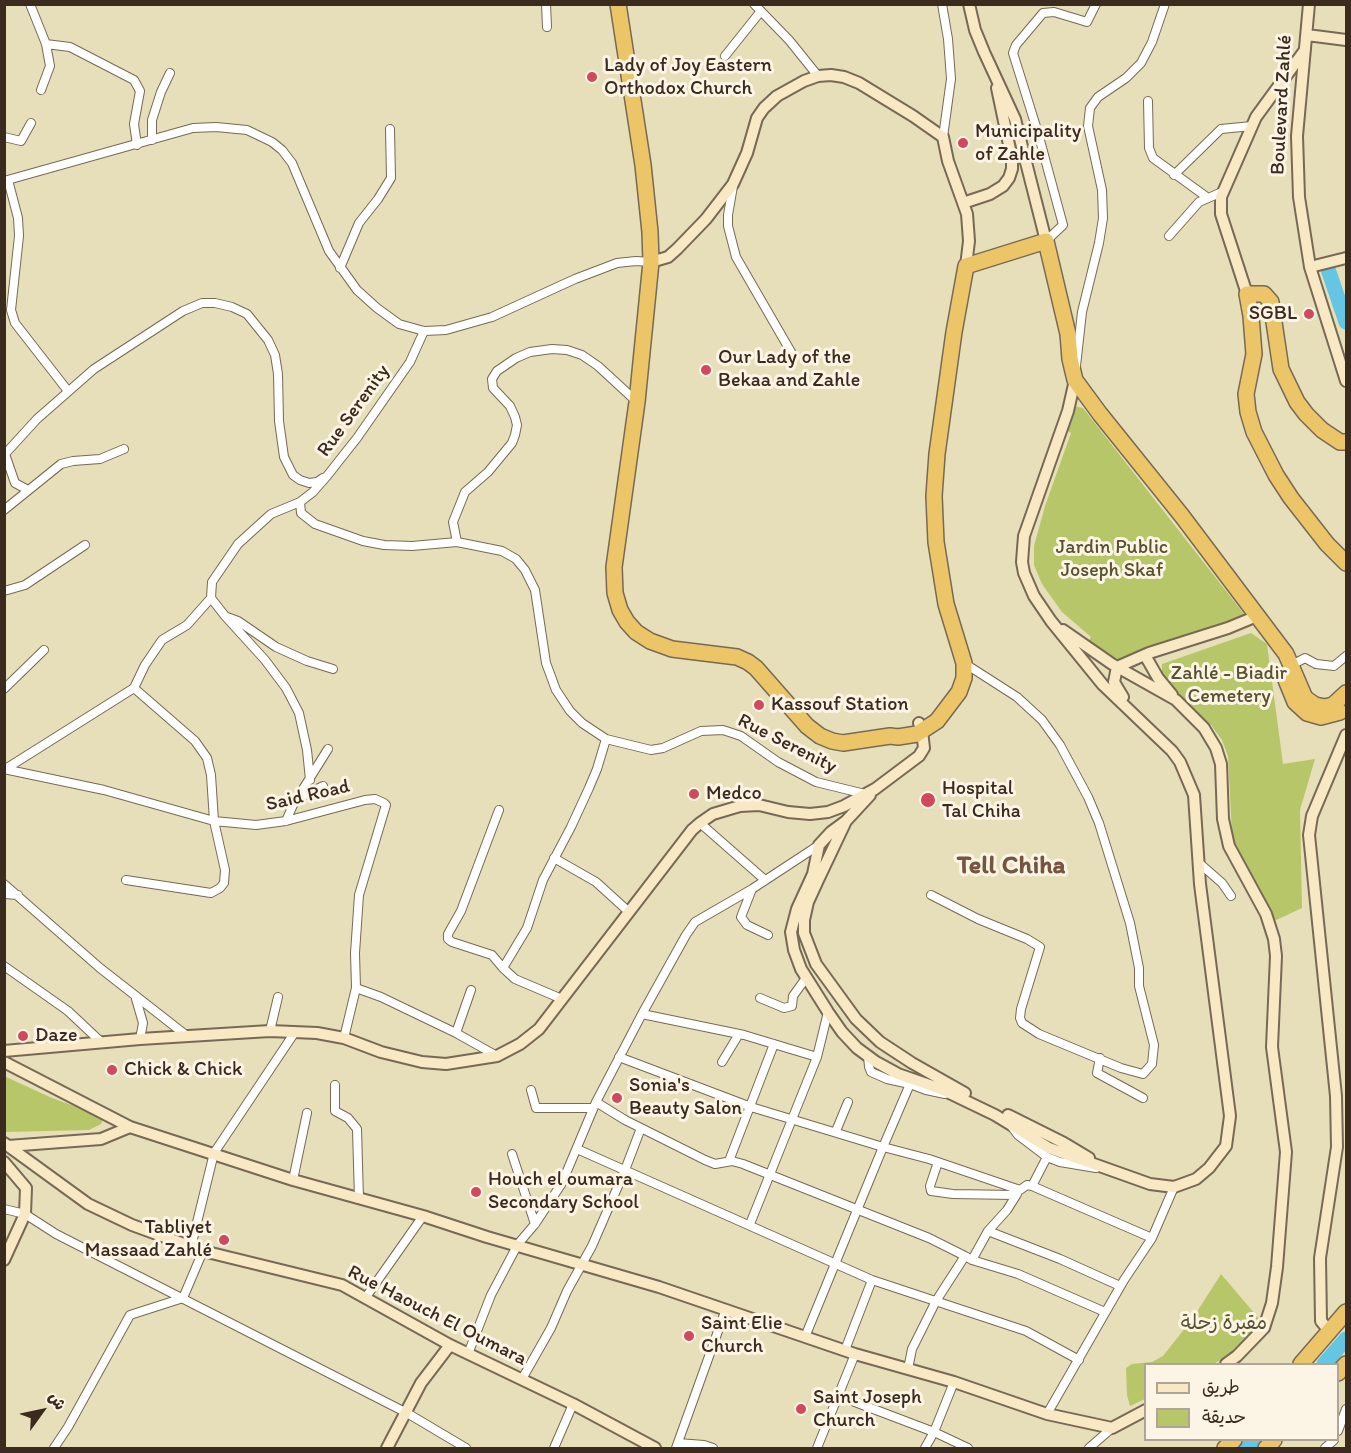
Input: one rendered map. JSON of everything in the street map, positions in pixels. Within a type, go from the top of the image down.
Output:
[{"type":"highway","points":[[618,4],[645,185],[651,261],[637,402],[614,567],[615,593],[627,622],[636,632],[650,641],[672,649],[737,657],[748,662],[756,668],[807,726],[820,736],[843,742],[890,736],[917,729],[947,710],[962,685],[964,663],[946,604],[936,542],[934,496],[937,454],[966,266],[1046,241],[1068,334],[1075,380],[1286,654],[1305,698],[1315,705],[1325,707],[1333,705],[1347,693]]},
{"type":"highway","points":[[1344,445],[1322,430],[1305,414],[1284,379],[1269,298],[1259,292],[1247,294],[1254,354],[1246,394],[1254,432],[1276,475],[1291,498],[1327,544],[1347,563]]},
{"type":"highway","points":[[1277,645],[1289,689],[1300,709],[1321,717],[1345,712]]},
{"type":"highway","points":[[1303,1363],[1347,1312]]},
{"type":"street","points":[[30,4],[46,44],[50,66],[41,90]]},
{"type":"street","points":[[546,4],[548,27]]},
{"type":"street","points":[[754,4],[789,40],[818,76]]},
{"type":"street","points":[[942,4],[951,79],[943,137],[969,227],[966,266]]},
{"type":"street","points":[[969,4],[975,30],[1015,119],[1046,241],[1063,225],[1038,133],[1013,54],[1016,45],[1043,13],[1054,12],[1087,22],[1096,4]]},
{"type":"street","points":[[1048,1147],[1062,1148],[1105,1168],[1150,1184],[1174,1187],[1196,1179],[1220,1157],[1226,1146],[1230,1122],[1198,862],[1194,795],[1180,762],[1172,751],[1093,673],[1051,621],[1028,585],[1024,573],[1022,549],[1028,524],[1068,411],[1075,380],[1082,312],[1103,218],[1102,190],[1088,126],[1089,112],[1098,97],[1126,78],[1141,63],[1166,4]]},
{"type":"street","name":"Boulevard Zahlé","points":[[1309,4],[1297,136],[1300,208],[1310,267],[1347,381]]},
{"type":"street","points":[[725,56],[761,11]]},
{"type":"street","points":[[1306,35],[1347,40]]},
{"type":"street","points":[[46,44],[70,47],[134,80],[138,85],[140,98],[134,129],[137,144]]},
{"type":"street","points":[[1247,294],[1221,214],[1219,205],[1222,192],[1252,126],[1275,89],[1305,50]]},
{"type":"street","points":[[152,140],[152,120],[170,73]]},
{"type":"street","points":[[68,391],[15,323],[10,310],[19,236],[18,218],[6,181],[193,128],[216,127],[247,130],[272,142],[292,163],[329,251],[357,290],[399,324],[424,332],[446,330],[492,317],[574,279],[617,263],[651,261],[668,257],[706,219],[733,184],[747,153],[757,118],[764,108],[790,88],[818,76],[844,77],[859,83],[943,137]]},
{"type":"street","points":[[963,203],[990,194],[1003,186],[1012,169],[995,76]]},
{"type":"street","points":[[1148,101],[1151,153],[1157,162],[1208,198]]},
{"type":"street","points":[[4,137],[21,141],[31,123]]},
{"type":"street","points":[[1174,175],[1221,129],[1252,126]]},
{"type":"street","points":[[340,268],[359,223],[378,199],[391,177],[390,129]]},
{"type":"street","points":[[733,184],[728,226],[736,257],[791,352]]},
{"type":"street","points":[[1169,236],[1193,207],[1222,192]]},
{"type":"street","points":[[1310,267],[1347,258]]},
{"type":"street","points":[[28,490],[15,483],[5,454],[37,419],[94,369],[183,311],[202,303],[232,307],[247,314],[268,340],[275,355],[278,374],[279,421],[284,457],[293,475],[309,483],[317,482],[327,476]]},
{"type":"street","name":"Rue Serenity","points":[[134,688],[145,664],[162,640],[187,625],[212,598],[212,582],[238,544],[271,514],[300,501],[313,492],[327,476],[357,438],[410,362],[424,332]]},
{"type":"street","points":[[457,542],[453,522],[465,492],[488,472],[512,443],[515,435],[515,417],[510,406],[493,388],[492,379],[496,371],[530,352],[552,349],[567,350],[582,355],[598,366],[637,402]]},
{"type":"street","points":[[4,510],[62,464],[100,459],[124,449]]},
{"type":"street","name":"Rue Serenity","points":[[300,501],[302,513],[315,524],[363,541],[384,545],[412,546],[457,542],[502,551],[516,559],[525,570],[535,590],[546,663],[556,690],[570,711],[582,723],[606,739],[651,750],[663,748],[701,731],[723,730],[741,736],[788,768],[810,779],[830,786],[870,791]]},
{"type":"street","points":[[4,591],[25,585],[85,545]]},
{"type":"street","points":[[212,598],[225,616],[265,660],[296,706],[307,750],[310,780]]},
{"type":"street","points":[[225,616],[238,621],[276,647],[307,661],[333,669]]},
{"type":"street","points":[[1117,666],[1257,616]]},
{"type":"street","points":[[1051,621],[1105,659],[1176,700]]},
{"type":"street","points":[[4,689],[44,650]]},
{"type":"street","points":[[1135,677],[1148,655]]},
{"type":"street","points":[[1148,655],[1158,678],[1204,728],[1219,756],[1225,832],[1229,846],[1270,923],[1276,956],[1272,1047],[1286,1152],[1277,1267],[1272,1303],[1264,1328],[1228,1363]]},
{"type":"street","points":[[1290,666],[1305,658],[1316,664],[1334,666],[1347,656]]},
{"type":"street","points":[[1093,673],[1105,659]]},
{"type":"street","points":[[931,895],[1040,947],[1021,1009],[1022,1023],[1039,1034],[1121,1068],[1143,1074],[1152,1064],[1154,1046],[1138,986],[1139,968],[1130,923],[1099,823],[1088,797],[1060,745],[1042,720],[1017,698],[964,663]]},
{"type":"street","points":[[1117,666],[1113,678],[1115,686],[1149,730]]},
{"type":"street","points":[[6,769],[134,688],[195,741],[207,758],[211,775],[214,821],[225,870],[224,883],[212,893],[126,880]]},
{"type":"street","points":[[4,1051],[270,1031],[344,1038],[381,1052],[422,1062],[446,1064],[497,1056],[520,1044],[539,1029],[700,823],[713,814],[740,806],[759,805],[788,812],[810,814],[828,812],[844,806],[870,791],[919,756],[924,748],[917,729]]},
{"type":"street","points":[[1330,1332],[1321,1321],[1320,1258],[1337,1147],[1336,1096],[1309,835],[1312,816],[1347,735]]},
{"type":"street","points":[[503,968],[527,928],[538,891],[589,788],[606,739]]},
{"type":"street","points":[[286,820],[328,749]]},
{"type":"street","points":[[1335,766],[1347,755]]},
{"type":"street","name":"Said Road","points":[[6,769],[104,790],[214,821],[256,825],[375,799],[386,805],[359,895],[355,953],[356,988],[344,1038]]},
{"type":"street","points":[[297,799],[323,786]]},
{"type":"street","points":[[870,791],[846,821],[808,902],[804,933],[816,964],[845,1007],[880,1042],[1012,1121],[1048,1147],[1065,1163],[1121,1173]]},
{"type":"street","points":[[499,810],[461,911],[448,934],[448,939],[492,955],[515,979],[562,999]]},
{"type":"street","points":[[468,1353],[490,1295],[518,1244],[535,1224],[562,1183],[595,1105],[619,1057],[695,922],[752,889],[819,845],[846,821]]},
{"type":"street","points":[[700,823],[765,880]]},
{"type":"street","points":[[819,845],[813,874],[797,909],[791,932],[794,950],[804,973],[828,1012],[857,1048],[898,1074],[950,1093],[1012,1121]]},
{"type":"street","points":[[554,858],[596,882],[629,912]]},
{"type":"street","points":[[1198,862],[1222,884],[1231,896]]},
{"type":"street","points":[[4,884],[135,997],[187,1036]]},
{"type":"street","points":[[752,889],[741,917],[747,925],[768,935]]},
{"type":"street","points":[[4,894],[18,895]]},
{"type":"street","points":[[791,932],[804,933]]},
{"type":"street","points":[[760,998],[784,1008],[792,1006],[793,996],[804,973],[816,964]]},
{"type":"street","points":[[4,966],[68,1011],[101,1042]]},
{"type":"street","points":[[356,988],[381,997],[456,1033],[497,1056]]},
{"type":"street","points":[[456,1033],[471,990]]},
{"type":"street","points":[[135,997],[143,1023],[140,1039]]},
{"type":"street","points":[[270,1031],[278,997]]},
{"type":"street","points":[[750,1224],[817,1057],[828,1012]]},
{"type":"street","points":[[642,1014],[739,1034],[817,1057]]},
{"type":"street","points":[[190,1247],[214,1153],[295,1032]]},
{"type":"street","points":[[722,1062],[739,1034]]},
{"type":"street","points":[[729,1161],[774,1044]]},
{"type":"street","points":[[868,1056],[868,1067],[871,1072],[887,1079],[942,1094],[950,1093]]},
{"type":"street","points":[[619,1057],[751,1107],[938,1162],[1017,1193]]},
{"type":"street","points":[[1100,1058],[1097,1073],[1143,1098]]},
{"type":"street","points":[[4,1062],[130,1126],[293,1180],[582,1263],[850,1352],[954,1382],[1047,1414],[1112,1428]]},
{"type":"street","points":[[805,1336],[910,1084]]},
{"type":"street","points":[[335,1086],[334,1111],[348,1118],[357,1129],[359,1199]]},
{"type":"street","points":[[531,1090],[536,1108],[595,1105],[715,1164],[729,1161],[770,1174],[929,1238],[969,1258],[1018,1274],[1105,1312]]},
{"type":"street","points":[[836,1131],[848,1102]]},
{"type":"street","points":[[293,1180],[307,1113]]},
{"type":"street","points":[[6,1144],[101,1139],[130,1126]]},
{"type":"street","points":[[522,1379],[551,1328],[567,1291],[592,1246],[641,1128]]},
{"type":"street","name":"Rue Haouch El Oumara","points":[[6,1144],[88,1204],[132,1225],[225,1258],[342,1285],[450,1344],[573,1404],[655,1449]]},
{"type":"street","points":[[1032,1186],[1048,1147]]},
{"type":"street","points":[[577,1149],[872,1280],[1026,1330],[1079,1360]]},
{"type":"street","points":[[512,1154],[535,1224]]},
{"type":"street","points":[[4,1162],[26,1188],[25,1214],[4,1260]]},
{"type":"street","points":[[938,1162],[930,1186],[931,1191],[953,1194],[1017,1193]]},
{"type":"street","points":[[908,1369],[912,1349],[936,1301],[988,1231],[1007,1210],[1017,1193],[1027,1185],[1152,1238]]},
{"type":"street","points":[[1047,1414],[1120,1286],[1152,1238],[1174,1187]]},
{"type":"street","points":[[4,1209],[25,1214],[56,1234],[406,1413],[466,1449]]},
{"type":"street","points":[[366,1297],[423,1216]]},
{"type":"street","points":[[988,1231],[1060,1259],[1120,1286]]},
{"type":"street","points":[[54,1449],[130,1315],[183,1298],[203,1251]]},
{"type":"street","points":[[817,1449],[839,1396],[872,1280]]},
{"type":"street","points":[[714,1449],[704,1445],[677,1446],[726,1309]]},
{"type":"street","points":[[387,1449],[421,1383],[450,1344]]},
{"type":"street","points":[[924,1449],[934,1432],[954,1382]]},
{"type":"street","points":[[839,1396],[934,1432],[968,1449]]},
{"type":"street","points":[[554,1449],[573,1404]]},
{"type":"street","points":[[1339,1429],[1347,1409]]},
{"type":"street","points":[[1089,1449],[1112,1428],[1144,1411]]},
{"type":"green space","name":"Jardin Public Joseph Skaf","points":[[1074,406],[1083,408],[1244,614],[1243,621],[1125,666],[1088,642],[1091,637],[1062,612],[1042,584],[1034,565],[1034,546],[1045,506],[1071,433],[1066,430]]},
{"type":"green space","name":"Zahlé - Biadir Cemetery","points":[[1251,633],[1267,644],[1283,764],[1315,759],[1300,810],[1302,908],[1274,921],[1234,847],[1228,756],[1222,740],[1211,725],[1196,714],[1162,674],[1162,664]]},
{"type":"green space","points":[[4,1076],[52,1098],[104,1117],[101,1124],[89,1130],[6,1132]]},
{"type":"green space","name":"مقبرة زحلة","points":[[1221,1274],[1261,1321],[1252,1338],[1235,1353],[1215,1363],[1144,1363],[1144,1399],[1130,1406],[1127,1395],[1126,1368],[1132,1364],[1152,1362],[1163,1356],[1193,1318]]},
{"type":"waterway","points":[[1328,269],[1346,322]]},
{"type":"waterway","points":[[1325,1363],[1346,1339]]},
{"type":"waterway","points":[[1247,1448],[1254,1441]]},
{"type":"place","name":"Lady of Joy Eastern Orthodox Church","points":[[592,77]]},
{"type":"place","name":"Municipality of Zahle","points":[[963,143]]},
{"type":"place","name":"SGBL","points":[[1309,314]]},
{"type":"place","name":"Our Lady of the Bekaa and Zahle","points":[[706,370]]},
{"type":"place","name":"Kassouf Station","points":[[759,705]]},
{"type":"place","name":"Medco","points":[[694,794]]},
{"type":"place","name":"Hospital Tal Chiha","points":[[928,800]]},
{"type":"place","name":"Daze","points":[[23,1036]]},
{"type":"place","name":"Chick & Chick","points":[[112,1070]]},
{"type":"place","name":"Sonia's Beauty Salon","points":[[617,1098]]},
{"type":"place","name":"Houch el oumara Secondary School","points":[[476,1192]]},
{"type":"place","name":"Tabliyet Massaad Zahlé","points":[[224,1240]]},
{"type":"place","name":"Saint Elie Church","points":[[689,1336]]},
{"type":"place","name":"Saint Joseph Church","points":[[801,1409]]},
{"type":"district","name":"Tell Chiha","points":[[1011,866]]}]
